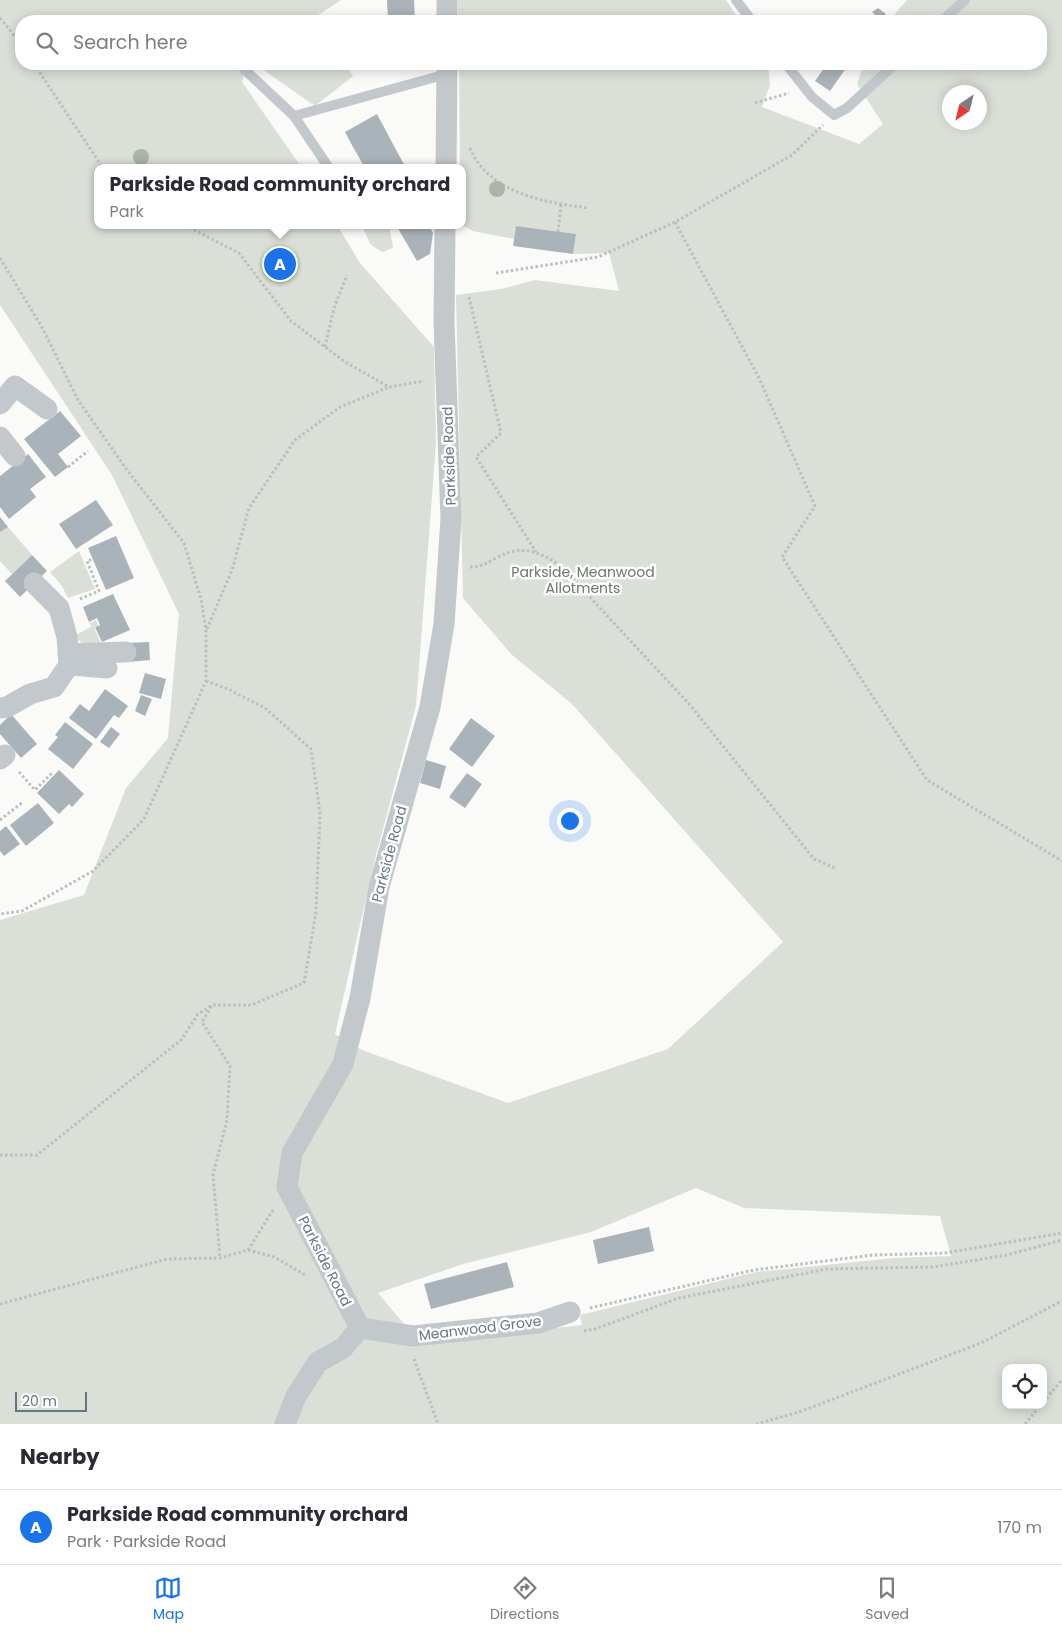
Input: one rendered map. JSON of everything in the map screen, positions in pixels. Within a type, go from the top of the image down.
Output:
[{"type":"street","points":[[447,0],[447,15]]},
{"type":"street","points":[[446,164],[447,70]]},
{"type":"street","name":"Parkside Road","points":[[360,1328],[287,1187],[292,1154],[343,1064],[360,998],[379,886],[430,707],[444,624],[451,520],[444,322],[445,229]]},
{"type":"street","points":[[0,404],[15,386],[47,409]]},
{"type":"street","points":[[0,437],[15,456]]},
{"type":"street","points":[[0,708],[7,707],[30,694],[54,687],[69,660],[67,637],[59,608],[34,583]]},
{"type":"street","points":[[69,660],[126,652]]},
{"type":"street","points":[[69,660],[107,668]]},
{"type":"street","name":"Meanwood Grove","points":[[360,1328],[413,1336],[538,1323],[573,1322]]},
{"type":"street","points":[[285,1424],[296,1396],[318,1362],[343,1348],[360,1328]]},
{"type":"lane","points":[[736,0],[747,15]]},
{"type":"lane","points":[[949,15],[965,0]]},
{"type":"lane","points":[[245,70],[294,116],[326,164]]},
{"type":"lane","points":[[294,116],[444,70]]},
{"type":"lane","points":[[791,70],[806,90],[834,114],[847,108],[888,70]]},
{"type":"path","points":[[0,18],[15,37]]},
{"type":"path","points":[[38,70],[100,164]]},
{"type":"path","points":[[755,103],[799,90],[806,90]]},
{"type":"path","points":[[496,273],[598,258],[675,222],[792,155],[834,114]]},
{"type":"path","points":[[468,143],[473,156],[489,175],[519,192],[561,204],[589,208]]},
{"type":"path","points":[[558,232],[561,204]]},
{"type":"path","points":[[675,222],[759,378],[815,506],[782,557],[927,780],[1062,861]]},
{"type":"path","points":[[193,229],[239,253],[291,321],[345,362],[389,387]]},
{"type":"path","points":[[0,258],[43,329],[78,400],[127,470],[184,543],[201,599],[206,630],[206,681],[144,819],[93,871],[22,911],[0,914]]},
{"type":"path","points":[[326,347],[334,308],[347,275]]},
{"type":"path","points":[[468,296],[500,433],[476,458],[536,553]]},
{"type":"path","points":[[206,630],[232,570],[249,508],[296,440],[340,407],[389,387],[446,377]]},
{"type":"path","points":[[68,467],[88,451]]},
{"type":"path","points":[[448,567],[481,567],[498,557],[522,549],[547,556],[562,567],[690,705],[814,860],[837,869]]},
{"type":"path","points":[[77,600],[99,591],[86,561],[93,558]]},
{"type":"path","points":[[0,1155],[37,1155],[181,1040],[198,1014],[212,1005],[251,1005],[304,983],[316,912],[320,813],[311,749],[265,708],[228,689],[206,681]]},
{"type":"path","points":[[22,775],[35,790],[52,772]]},
{"type":"path","points":[[0,820],[23,802]]},
{"type":"path","points":[[212,1005],[202,1022],[230,1066],[227,1120],[213,1175],[220,1258]]},
{"type":"path","points":[[248,1250],[287,1187]]},
{"type":"path","points":[[573,1322],[754,1270],[873,1255],[952,1252],[1062,1233]]},
{"type":"path","points":[[573,1322],[595,1329],[679,1298],[827,1269],[933,1267],[1007,1255],[1062,1240]]},
{"type":"path","points":[[0,1304],[167,1259],[220,1258],[248,1250],[274,1257],[307,1276],[313,1284]]},
{"type":"path","points":[[756,1424],[799,1412],[981,1343],[1062,1301]]},
{"type":"path","points":[[422,1355],[413,1357],[438,1424]]},
{"type":"path","points":[[1047,1397],[1062,1380]]},
{"type":"path","points":[[1024,1424],[1037,1409]]},
{"type":"green space","name":"Parkside, Meanwood Allotments","points":[[0,0],[341,0],[318,15],[15,15],[15,70],[245,70],[242,82],[299,164],[94,164],[94,229],[339,229],[360,263],[434,347],[436,443],[416,706],[376,855],[335,1034],[362,1050],[508,1103],[668,1049],[783,942],[572,704],[511,654],[463,598],[456,295],[501,289],[535,280],[619,291],[609,253],[573,254],[576,234],[516,226],[514,239],[473,231],[466,227],[466,164],[460,164],[459,70],[769,70],[770,85],[762,107],[859,144],[883,124],[857,84],[862,70],[1047,70],[1047,15],[894,15],[907,0],[1062,0],[1062,1424],[0,1424],[0,920],[84,895],[126,788],[168,738],[179,614],[112,475],[0,305]],"holes":[[[696,1188],[744,1208],[940,1216],[951,1256],[894,1258],[756,1272],[580,1315],[582,1325],[420,1343],[378,1293],[463,1264],[591,1232]]]},
{"type":"green space","points":[[458,0],[726,0],[736,15],[458,15]]},
{"type":"green space","points":[[264,70],[349,70],[353,76],[315,106]]},
{"type":"green space","points":[[364,229],[390,229],[393,248],[382,252],[370,244]]},
{"type":"green space","points":[[8,527],[32,555],[12,574],[0,561],[0,532]]},
{"type":"green space","points":[[79,551],[95,589],[68,598],[62,586],[50,572]]},
{"type":"green space","points":[[96,620],[98,625],[94,627],[101,644],[83,644],[74,636],[91,627],[90,623]]},
{"type":"building","points":[[387,0],[414,0],[415,15],[388,15]]},
{"type":"building","points":[[878,8],[886,14],[875,15],[872,12]]},
{"type":"building","points":[[823,70],[845,70],[830,91],[815,81]]},
{"type":"building","points":[[377,114],[404,164],[363,164],[345,132]]},
{"type":"building","points":[[516,226],[576,234],[573,254],[513,246]]},
{"type":"building","points":[[398,229],[431,229],[433,233],[430,254],[417,261]]},
{"type":"building","points":[[60,411],[81,436],[58,454],[68,467],[55,477],[24,439]]},
{"type":"building","points":[[28,454],[46,477],[30,489],[36,497],[9,519],[0,507],[0,476]]},
{"type":"building","points":[[96,500],[113,525],[76,549],[59,524]]},
{"type":"building","points":[[0,517],[8,527],[0,532]]},
{"type":"building","points":[[116,536],[134,578],[106,590],[88,548]]},
{"type":"building","points":[[32,555],[47,571],[20,597],[5,581]]},
{"type":"building","points":[[113,594],[130,630],[102,642],[95,627],[100,625],[97,618],[89,622],[83,607]]},
{"type":"building","points":[[149,642],[150,660],[127,662],[126,643]]},
{"type":"building","points":[[145,673],[166,679],[161,699],[139,693]]},
{"type":"building","points":[[105,689],[128,706],[119,718],[114,715],[96,739],[69,718],[80,704],[89,711]]},
{"type":"building","points":[[141,695],[152,699],[145,716],[135,711]]},
{"type":"building","points":[[11,714],[37,744],[21,758],[0,734],[0,725]]},
{"type":"building","points":[[471,718],[495,736],[472,767],[449,749]]},
{"type":"building","points":[[65,722],[93,744],[73,769],[48,749],[58,737],[55,735]]},
{"type":"building","points":[[111,727],[120,734],[109,748],[100,742]]},
{"type":"building","points":[[426,760],[446,766],[440,789],[420,783]]},
{"type":"building","points":[[59,770],[84,794],[72,807],[69,804],[59,814],[37,793]]},
{"type":"building","points":[[467,773],[482,784],[465,808],[449,797]]},
{"type":"building","points":[[38,803],[54,823],[26,846],[10,825]]},
{"type":"building","points":[[6,826],[20,844],[4,856],[0,851],[0,831]]},
{"type":"building","points":[[649,1227],[654,1251],[598,1264],[593,1240]]},
{"type":"building","points":[[507,1262],[514,1287],[431,1309],[424,1284]]},
{"type":"place","name":"Parkside Road community orchard","points":[[280,264]]}]
